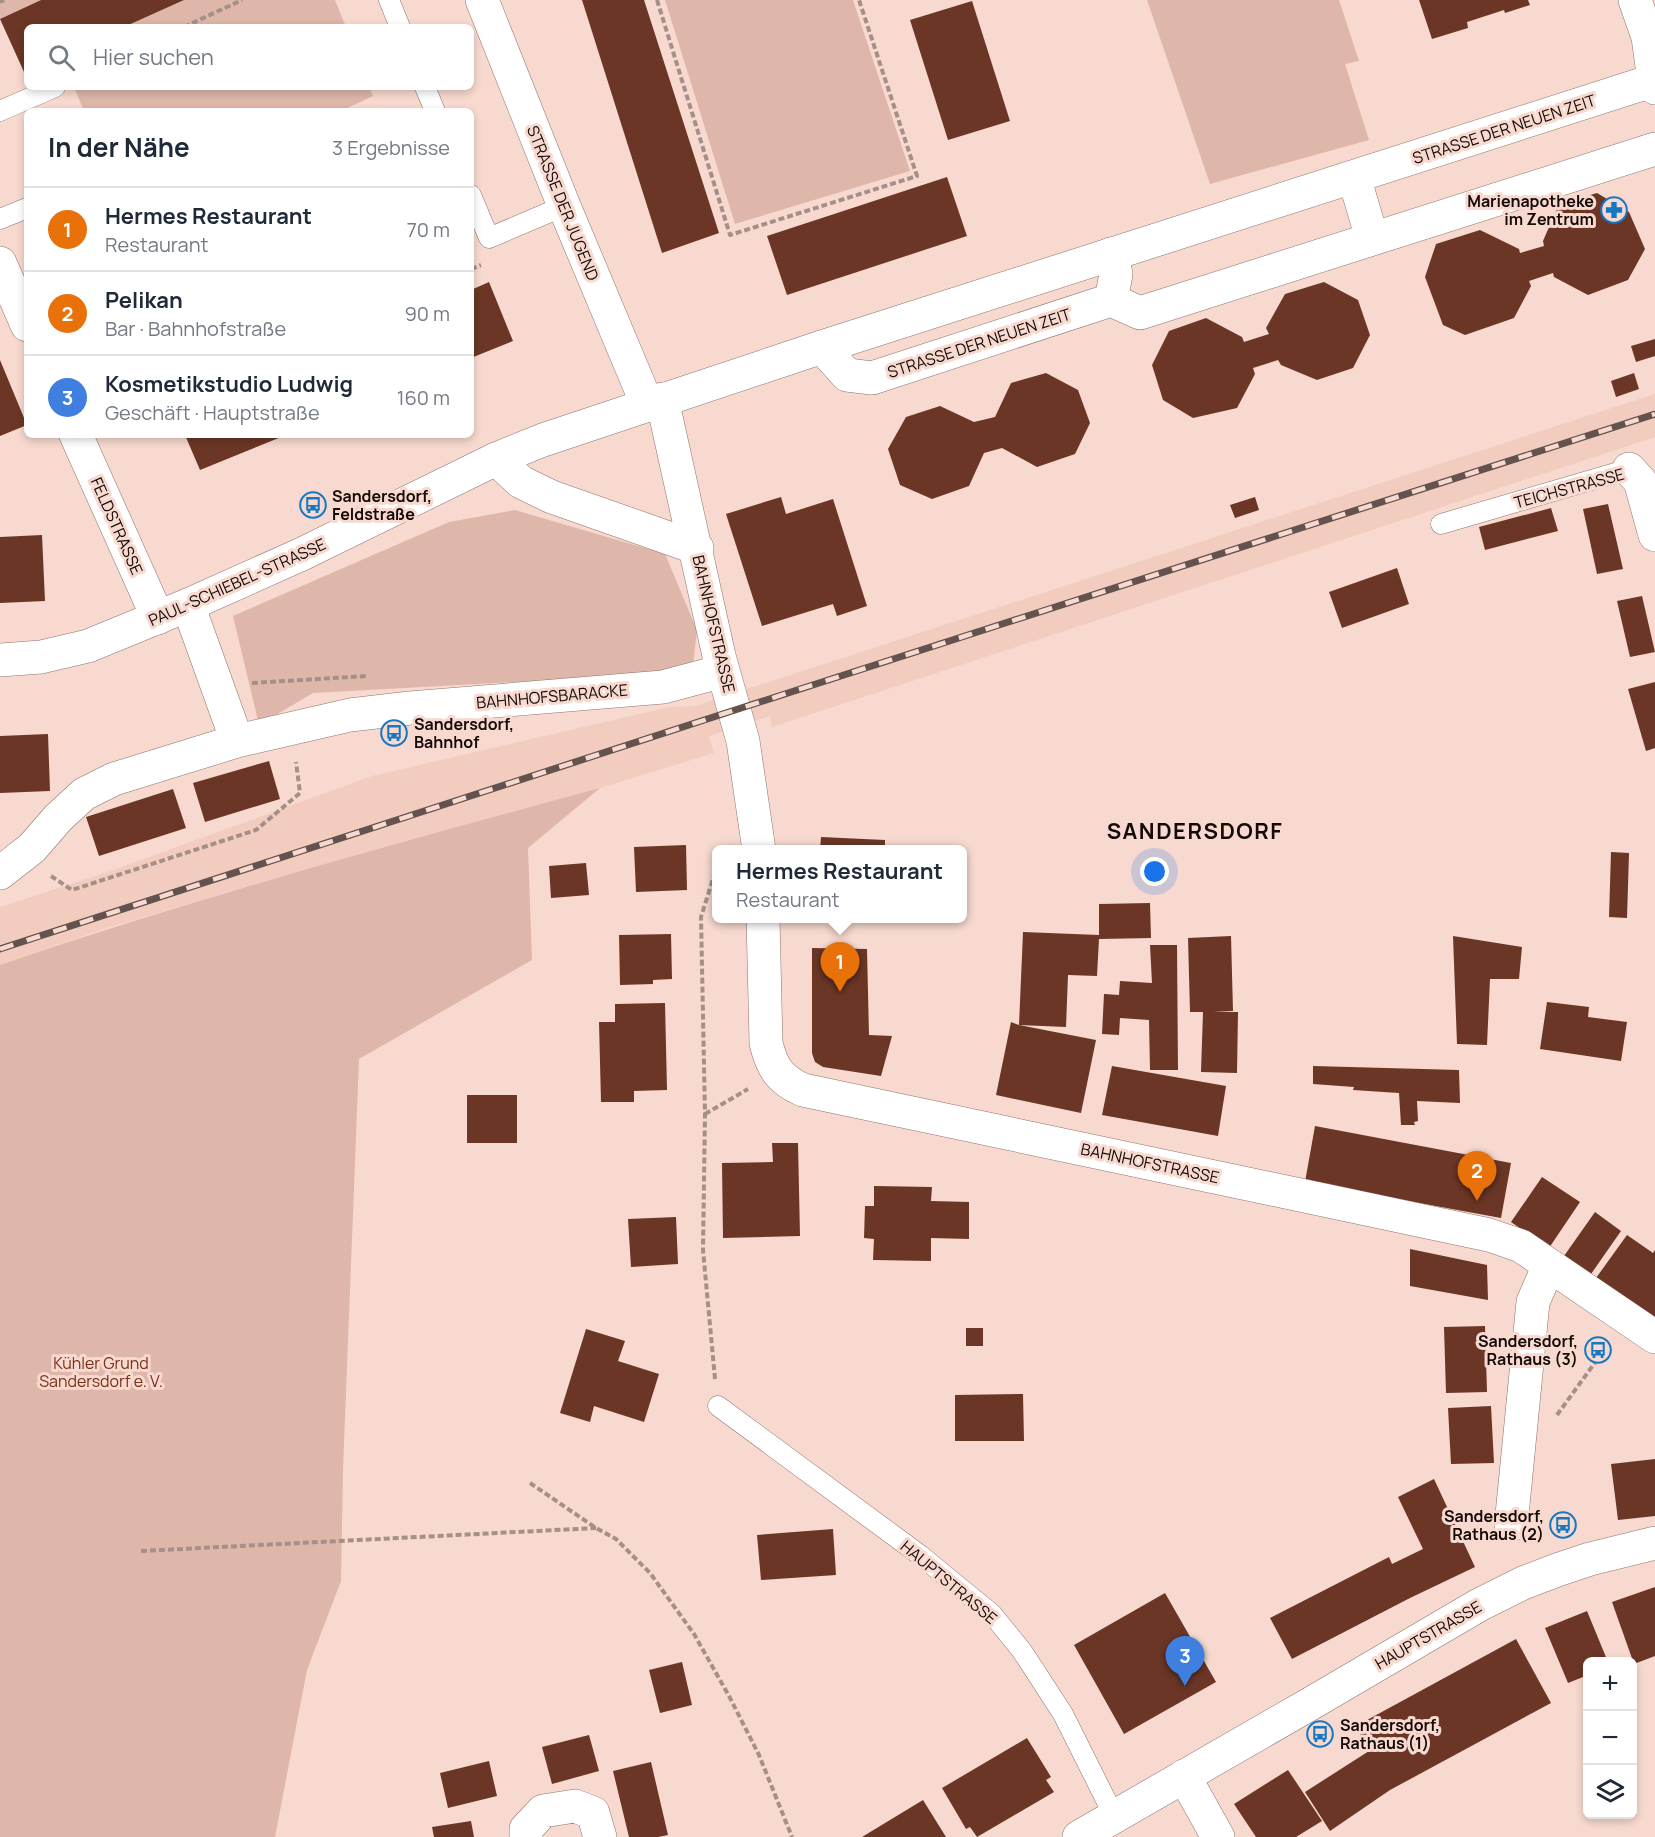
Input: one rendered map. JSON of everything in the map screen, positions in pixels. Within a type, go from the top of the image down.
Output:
[{"type":"street","name":"STRASSE DER JUGEND","points":[[482,0],[628,363],[655,402]]},
{"type":"street","points":[[1635,0],[1648,36],[1654,83]]},
{"type":"street","name":"STRASSE DER NEUEN ZEIT","points":[[655,402],[1111,254],[1654,83]]},
{"type":"street","points":[[1111,254],[1116,274],[1111,300],[1140,313],[1655,149]]},
{"type":"street","points":[[1354,177],[1372,238]]},
{"type":"street","points":[[0,263],[23,306]]},
{"type":"street","name":"STRASSE DER NEUEN ZEIT","points":[[822,347],[847,375],[872,378],[1111,300]]},
{"type":"street","name":"PAUL-SCHIEBEL-STRASSE","points":[[0,660],[41,657],[88,646],[158,618],[302,554],[496,459],[543,440],[655,402]]},
{"type":"street","name":"BAHNHOFSTRASSE","points":[[655,402],[697,548],[723,671],[745,752],[758,845]]},
{"type":"street","name":"FELDSTRASSE","points":[[83,438],[158,618]]},
{"type":"street","points":[[496,459],[522,482],[552,497],[697,548]]},
{"type":"street","name":"TEICHSTRASSE","points":[[1629,469],[1640,481],[1655,535]]},
{"type":"street","points":[[188,605],[237,741]]},
{"type":"street","name":"BAHNHOFSBARACKE","points":[[0,873],[32,848],[58,818],[84,794],[114,779],[237,741],[350,715],[663,687],[723,671]]},
{"type":"street","points":[[763,923],[766,1043],[770,1059],[778,1072]]},
{"type":"street","name":"BAHNHOFSTRASSE","points":[[778,1072],[788,1084],[803,1090],[1489,1235],[1521,1246],[1655,1337]]},
{"type":"street","points":[[1511,1525],[1533,1302],[1550,1265]]},
{"type":"street","name":"HAUPTSTRASSE","points":[[1079,1837],[1479,1605],[1505,1592],[1590,1558],[1655,1543]]},
{"type":"street","points":[[1184,1776],[1218,1837]]},
{"type":"street","points":[[526,1837],[526,1829],[543,1811],[575,1806],[593,1813],[600,1837]]},
{"type":"lane","points":[[388,0],[399,24]]},
{"type":"lane","points":[[0,111],[47,90]]},
{"type":"lane","points":[[426,90],[434,108]]},
{"type":"lane","points":[[474,202],[489,238],[564,206]]},
{"type":"lane","points":[[0,219],[24,209]]},
{"type":"lane","name":"TEICHSTRASSE","points":[[1441,524],[1629,469]]},
{"type":"lane","name":"HAUPTSTRASSE","points":[[718,1406],[920,1555],[992,1614],[1022,1651],[1063,1714],[1114,1816]]},
{"type":"path","points":[[190,24],[242,0]]},
{"type":"path","points":[[657,0],[730,235],[917,176],[859,0]]},
{"type":"path","points":[[32,848],[52,878],[72,890],[256,830],[300,793],[292,728]]},
{"type":"path","points":[[712,882],[701,917],[705,1114],[703,1250],[718,1406]]},
{"type":"path","points":[[705,1114],[778,1072]]},
{"type":"path","points":[[1554,1419],[1627,1318]]},
{"type":"path","points":[[530,1483],[616,1539],[650,1573],[694,1634],[759,1755],[792,1837]]},
{"type":"path","points":[[141,1551],[596,1528]]},
{"type":"shaded area","points":[[1655,394],[1655,437],[772,727],[770,716],[709,736],[714,753],[600,788],[231,891],[104,929],[0,965],[0,907],[108,872],[372,776],[670,707],[695,706]]},
{"type":"green space","points":[[0,0],[41,0],[0,19]]},
{"type":"green space","points":[[184,0],[335,0],[345,24],[131,24]]},
{"type":"green space","points":[[665,0],[853,0],[910,171],[735,224]]},
{"type":"green space","points":[[1147,0],[1339,0],[1359,61],[1345,64],[1369,140],[1210,184]]},
{"type":"green space","points":[[75,90],[370,90],[373,96],[347,108],[83,108]]},
{"type":"green space","points":[[515,510],[665,554],[697,630],[693,665],[664,674],[313,693],[259,725],[233,616],[449,522]]},
{"type":"green space","name":"Kühler Grund Sandersdorf e. V.","points":[[600,788],[528,848],[532,960],[359,1059],[343,1470],[341,1581],[307,1670],[275,1837],[0,1837],[0,965],[149,916],[374,850]]},
{"type":"building","points":[[41,0],[184,0],[131,24],[24,24],[24,72],[0,19]]},
{"type":"building","points":[[582,0],[644,0],[719,233],[662,253]]},
{"type":"building","points":[[1419,0],[1528,0],[1530,5],[1505,13],[1504,10],[1467,22],[1468,28],[1432,39]]},
{"type":"building","points":[[972,1],[1010,121],[948,140],[910,20]]},
{"type":"building","points":[[947,177],[967,236],[787,295],[767,236]]},
{"type":"building","points":[[1597,193],[1629,212],[1645,249],[1628,280],[1588,295],[1554,277],[1553,273],[1529,281],[1531,286],[1514,318],[1465,335],[1443,325],[1425,277],[1436,244],[1480,230],[1519,249],[1520,253],[1544,246],[1543,241],[1559,204]]},
{"type":"building","points":[[489,282],[513,341],[474,357],[474,289]]},
{"type":"building","points":[[1324,282],[1358,300],[1370,335],[1353,368],[1317,380],[1281,365],[1278,360],[1253,368],[1255,374],[1237,408],[1193,418],[1163,400],[1152,365],[1169,331],[1206,318],[1242,337],[1244,342],[1269,334],[1266,328],[1285,294]]},
{"type":"building","points":[[1655,339],[1655,356],[1636,362],[1631,346]]},
{"type":"building","points":[[0,360],[24,418],[24,426],[0,436]]},
{"type":"building","points":[[1046,373],[1078,390],[1090,423],[1075,454],[1037,467],[1002,448],[984,453],[969,486],[932,499],[900,485],[888,449],[906,417],[940,406],[974,422],[995,417],[1011,383]]},
{"type":"building","points":[[1634,373],[1639,389],[1616,397],[1611,381]]},
{"type":"building","points":[[186,438],[279,438],[200,470]]},
{"type":"building","points":[[781,497],[786,514],[833,499],[867,606],[837,616],[833,604],[762,626],[726,514]]},
{"type":"building","points":[[1255,497],[1259,510],[1235,518],[1230,505]]},
{"type":"building","points":[[1608,504],[1623,569],[1597,574],[1583,509]]},
{"type":"building","points":[[1551,508],[1558,531],[1485,550],[1479,527]]},
{"type":"building","points":[[42,535],[45,601],[0,603],[0,537]]},
{"type":"building","points":[[1397,568],[1409,604],[1342,628],[1329,592]]},
{"type":"building","points":[[1642,596],[1655,652],[1630,657],[1617,601]]},
{"type":"building","points":[[1655,682],[1655,748],[1646,751],[1628,689]]},
{"type":"building","points":[[48,734],[50,791],[0,793],[0,736]]},
{"type":"building","points":[[269,761],[280,799],[205,822],[193,783]]},
{"type":"building","points":[[173,789],[186,828],[99,856],[86,817]]},
{"type":"building","points":[[821,837],[885,840],[885,845],[820,845]]},
{"type":"building","points":[[686,845],[687,890],[636,892],[634,847]]},
{"type":"building","points":[[1611,852],[1629,853],[1627,918],[1609,917]]},
{"type":"building","points":[[586,863],[589,895],[551,898],[549,866]]},
{"type":"building","points":[[1150,903],[1151,938],[1099,939],[1097,976],[1068,975],[1066,1027],[1019,1025],[1023,932],[1099,935],[1099,904]]},
{"type":"building","points":[[671,934],[672,979],[653,980],[653,984],[620,985],[619,935]]},
{"type":"building","points":[[1231,936],[1233,1011],[1213,1012],[1238,1012],[1237,1073],[1201,1072],[1203,1012],[1190,1012],[1188,938]]},
{"type":"building","points":[[1453,936],[1522,947],[1519,979],[1490,979],[1487,1045],[1457,1044]]},
{"type":"building","points":[[1150,945],[1177,945],[1178,1070],[1150,1070],[1149,1020],[1120,1018],[1119,1035],[1102,1034],[1104,994],[1119,995],[1120,981],[1152,983]]},
{"type":"building","points":[[812,948],[867,949],[869,1035],[892,1036],[881,1076],[823,1067],[815,1062],[812,1053]]},
{"type":"building","points":[[1547,1002],[1589,1007],[1588,1017],[1627,1022],[1621,1061],[1540,1049]]},
{"type":"building","points":[[665,1003],[667,1090],[634,1091],[634,1102],[601,1102],[599,1022],[615,1022],[615,1004]]},
{"type":"building","points":[[1011,1022],[1096,1040],[1081,1113],[996,1095]]},
{"type":"building","points":[[1112,1066],[1226,1086],[1218,1136],[1102,1115]]},
{"type":"building","points":[[1313,1066],[1459,1070],[1460,1103],[1417,1101],[1418,1121],[1414,1122],[1415,1125],[1401,1125],[1399,1093],[1353,1090],[1354,1087],[1313,1084]]},
{"type":"building","points":[[467,1095],[517,1095],[517,1143],[467,1143]]},
{"type":"building","points":[[1315,1126],[1511,1163],[1501,1218],[1305,1182]]},
{"type":"building","points":[[772,1143],[798,1143],[800,1236],[723,1238],[722,1163],[773,1162]]},
{"type":"building","points":[[1542,1177],[1580,1202],[1549,1248],[1511,1222]]},
{"type":"building","points":[[874,1186],[932,1187],[931,1201],[969,1202],[969,1239],[931,1238],[931,1261],[873,1260],[874,1239],[864,1238],[865,1206],[874,1206]]},
{"type":"building","points":[[1595,1212],[1621,1231],[1591,1274],[1564,1256]]},
{"type":"building","points":[[676,1217],[678,1264],[631,1267],[628,1219]]},
{"type":"building","points":[[1627,1235],[1653,1253],[1655,1250],[1655,1319],[1596,1278]]},
{"type":"building","points":[[1410,1249],[1487,1265],[1488,1300],[1410,1286]]},
{"type":"building","points":[[1485,1326],[1487,1392],[1446,1393],[1444,1327]]},
{"type":"building","points":[[966,1328],[983,1328],[983,1346],[966,1346]]},
{"type":"building","points":[[586,1329],[625,1341],[618,1361],[659,1374],[644,1422],[594,1406],[590,1422],[560,1413]]},
{"type":"building","points":[[1023,1394],[1024,1441],[955,1441],[955,1395]]},
{"type":"building","points":[[1491,1406],[1494,1463],[1451,1464],[1448,1408]]},
{"type":"building","points":[[1655,1459],[1655,1516],[1618,1520],[1611,1464]]},
{"type":"building","points":[[1434,1479],[1475,1567],[1292,1659],[1270,1618],[1389,1557],[1392,1564],[1423,1549],[1398,1497]]},
{"type":"building","points":[[833,1529],[836,1575],[761,1580],[757,1535]]},
{"type":"building","points":[[1655,1587],[1655,1656],[1637,1663],[1637,1657],[1632,1657],[1612,1602]]},
{"type":"building","points":[[1165,1593],[1216,1682],[1124,1734],[1074,1645]]},
{"type":"building","points":[[1587,1611],[1606,1657],[1583,1657],[1583,1677],[1568,1683],[1545,1628]]},
{"type":"building","points":[[1516,1639],[1551,1703],[1390,1790],[1330,1831],[1305,1792],[1369,1751],[1356,1726]]},
{"type":"building","points":[[682,1662],[692,1705],[660,1713],[649,1670]]},
{"type":"building","points":[[589,1735],[599,1771],[552,1784],[542,1747]]},
{"type":"building","points":[[1027,1738],[1051,1777],[1046,1780],[1054,1792],[977,1837],[970,1827],[966,1829],[942,1788]]},
{"type":"building","points":[[489,1761],[497,1796],[448,1808],[440,1773]]},
{"type":"building","points":[[651,1762],[668,1835],[629,1837],[613,1771]]},
{"type":"building","points":[[1288,1770],[1322,1821],[1296,1837],[1256,1837],[1234,1804]]},
{"type":"building","points":[[923,1800],[946,1837],[862,1837]]},
{"type":"building","points":[[471,1821],[474,1837],[434,1837],[432,1827]]},
{"type":"railway","points":[[0,949],[1655,414]]},
{"type":"place","name":"Marienapotheke im Zentrum","points":[[1614,210]]},
{"type":"place","name":"Sandersdorf, Feldstraße","points":[[313,505]]},
{"type":"place","name":"Sandersdorf, Bahnhof","points":[[394,733]]},
{"type":"place","name":"Hermes Restaurant","points":[[840,992]]},
{"type":"place","name":"Pelikan","points":[[1477,1201]]},
{"type":"place","name":"Sandersdorf, Rathaus (3)","points":[[1598,1350]]},
{"type":"place","name":"Sandersdorf, Rathaus (2)","points":[[1563,1525]]},
{"type":"place","name":"Kosmetikstudio Ludwig","points":[[1185,1686]]},
{"type":"place","name":"Sandersdorf, Rathaus (1)","points":[[1320,1734]]},
{"type":"district","name":"SANDERSDORF","points":[[1195,831]]}]
